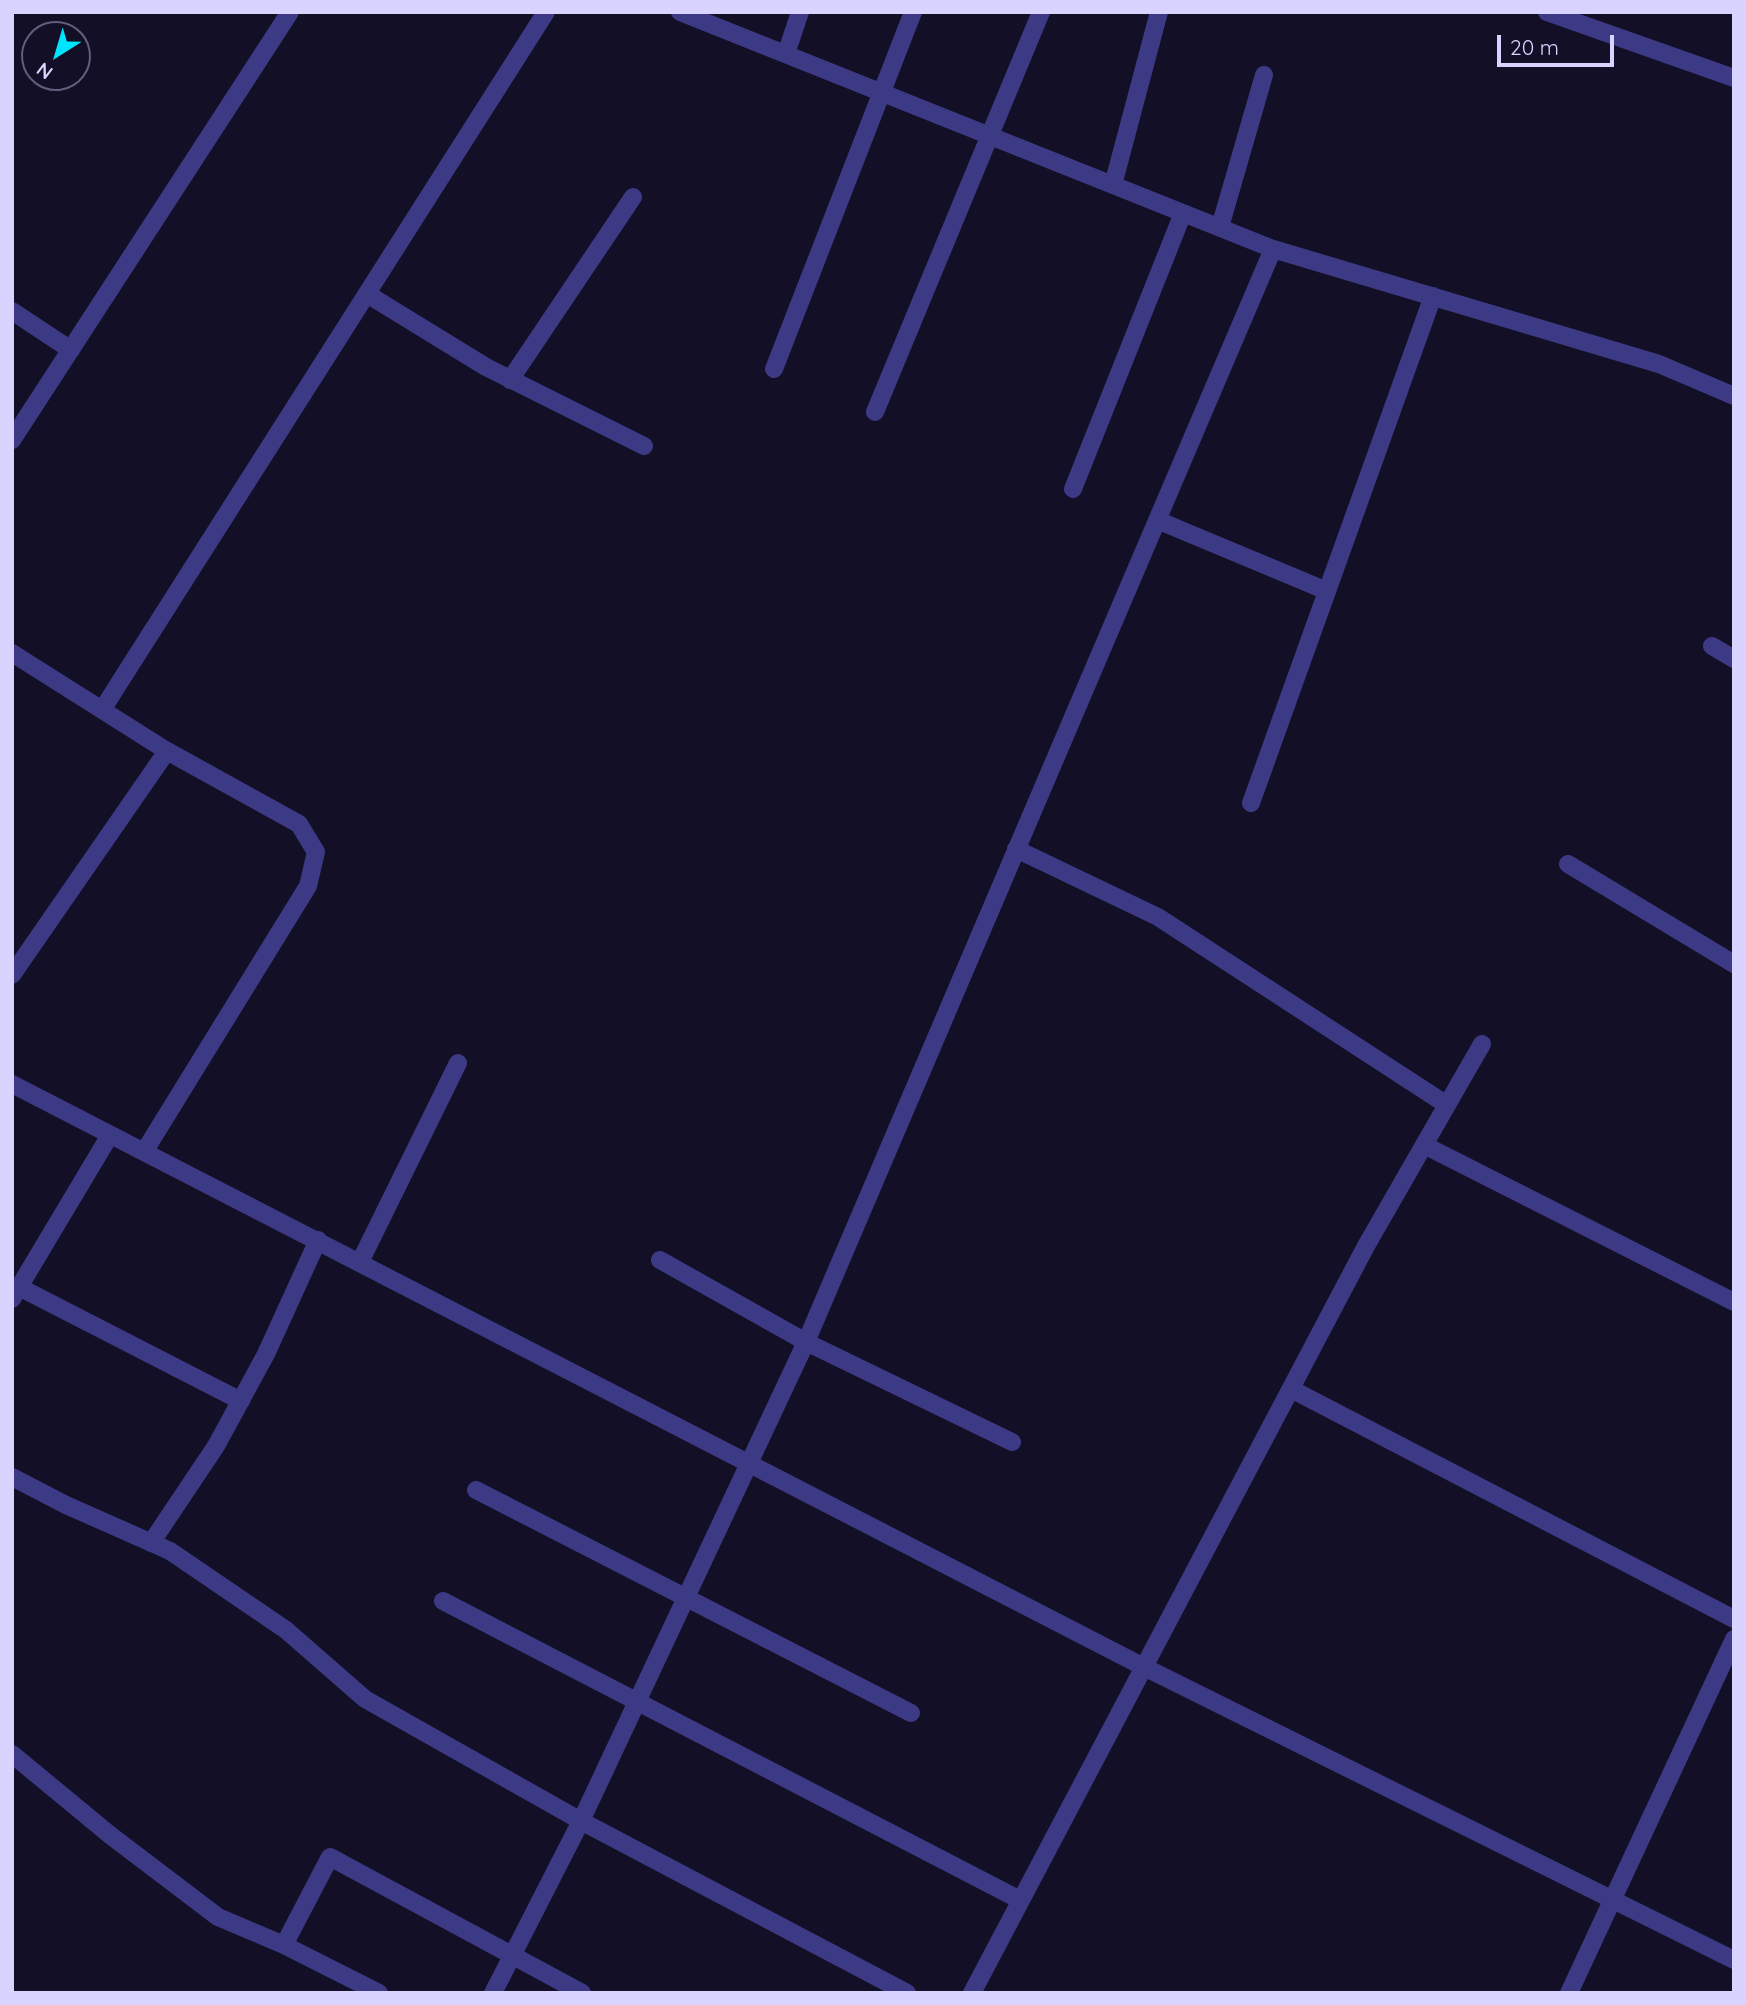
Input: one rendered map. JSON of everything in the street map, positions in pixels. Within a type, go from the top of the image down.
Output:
[{"type":"street","points":[[12,440],[290,12]]},
{"type":"street","points":[[102,710],[546,12]]},
{"type":"street","points":[[680,12],[1273,249],[1659,364],[1734,396]]},
{"type":"street","points":[[786,54],[800,12]]},
{"type":"street","points":[[774,369],[913,12]]},
{"type":"street","points":[[876,412],[1041,12]]},
{"type":"street","points":[[1113,185],[1159,12]]},
{"type":"street","points":[[1547,12],[1734,78]]},
{"type":"street","points":[[1220,227],[1264,75]]},
{"type":"street","points":[[510,380],[633,197]]},
{"type":"street","points":[[1073,489],[1183,213]]},
{"type":"street","points":[[493,1993],[581,1821],[806,1342],[1273,249]]},
{"type":"street","points":[[367,294],[510,380],[644,446]]},
{"type":"street","points":[[1251,803],[1433,296]]},
{"type":"street","points":[[12,311],[71,350]]},
{"type":"street","points":[[1157,520],[1327,591]]},
{"type":"street","points":[[1712,646],[1734,659]]},
{"type":"street","points":[[12,653],[167,751],[299,824],[316,852],[308,886],[144,1152]]},
{"type":"street","points":[[12,975],[167,751]]},
{"type":"street","points":[[1016,849],[1158,917],[1447,1105]]},
{"type":"street","points":[[1568,864],[1734,964]]},
{"type":"street","points":[[972,1993],[1142,1666],[1366,1246],[1482,1044]]},
{"type":"street","points":[[360,1262],[458,1063]]},
{"type":"street","points":[[12,1084],[750,1461],[1142,1666],[1734,1960]]},
{"type":"street","points":[[110,1135],[16,1293],[241,1401]]},
{"type":"street","points":[[1424,1145],[1734,1302]]},
{"type":"street","points":[[151,1543],[216,1446],[241,1401],[318,1240]]},
{"type":"street","points":[[660,1260],[806,1342],[1012,1442]]},
{"type":"street","points":[[1291,1389],[1734,1619]]},
{"type":"street","points":[[12,1477],[66,1505],[170,1551],[286,1630],[365,1699],[581,1821],[907,1993]]},
{"type":"street","points":[[476,1490],[911,1713]]},
{"type":"street","points":[[443,1601],[1020,1899]]},
{"type":"street","points":[[1569,1993],[1734,1639]]},
{"type":"street","points":[[12,1754],[110,1835],[218,1917],[284,1945],[379,1993]]},
{"type":"street","points":[[284,1945],[330,1857],[582,1993]]}]
